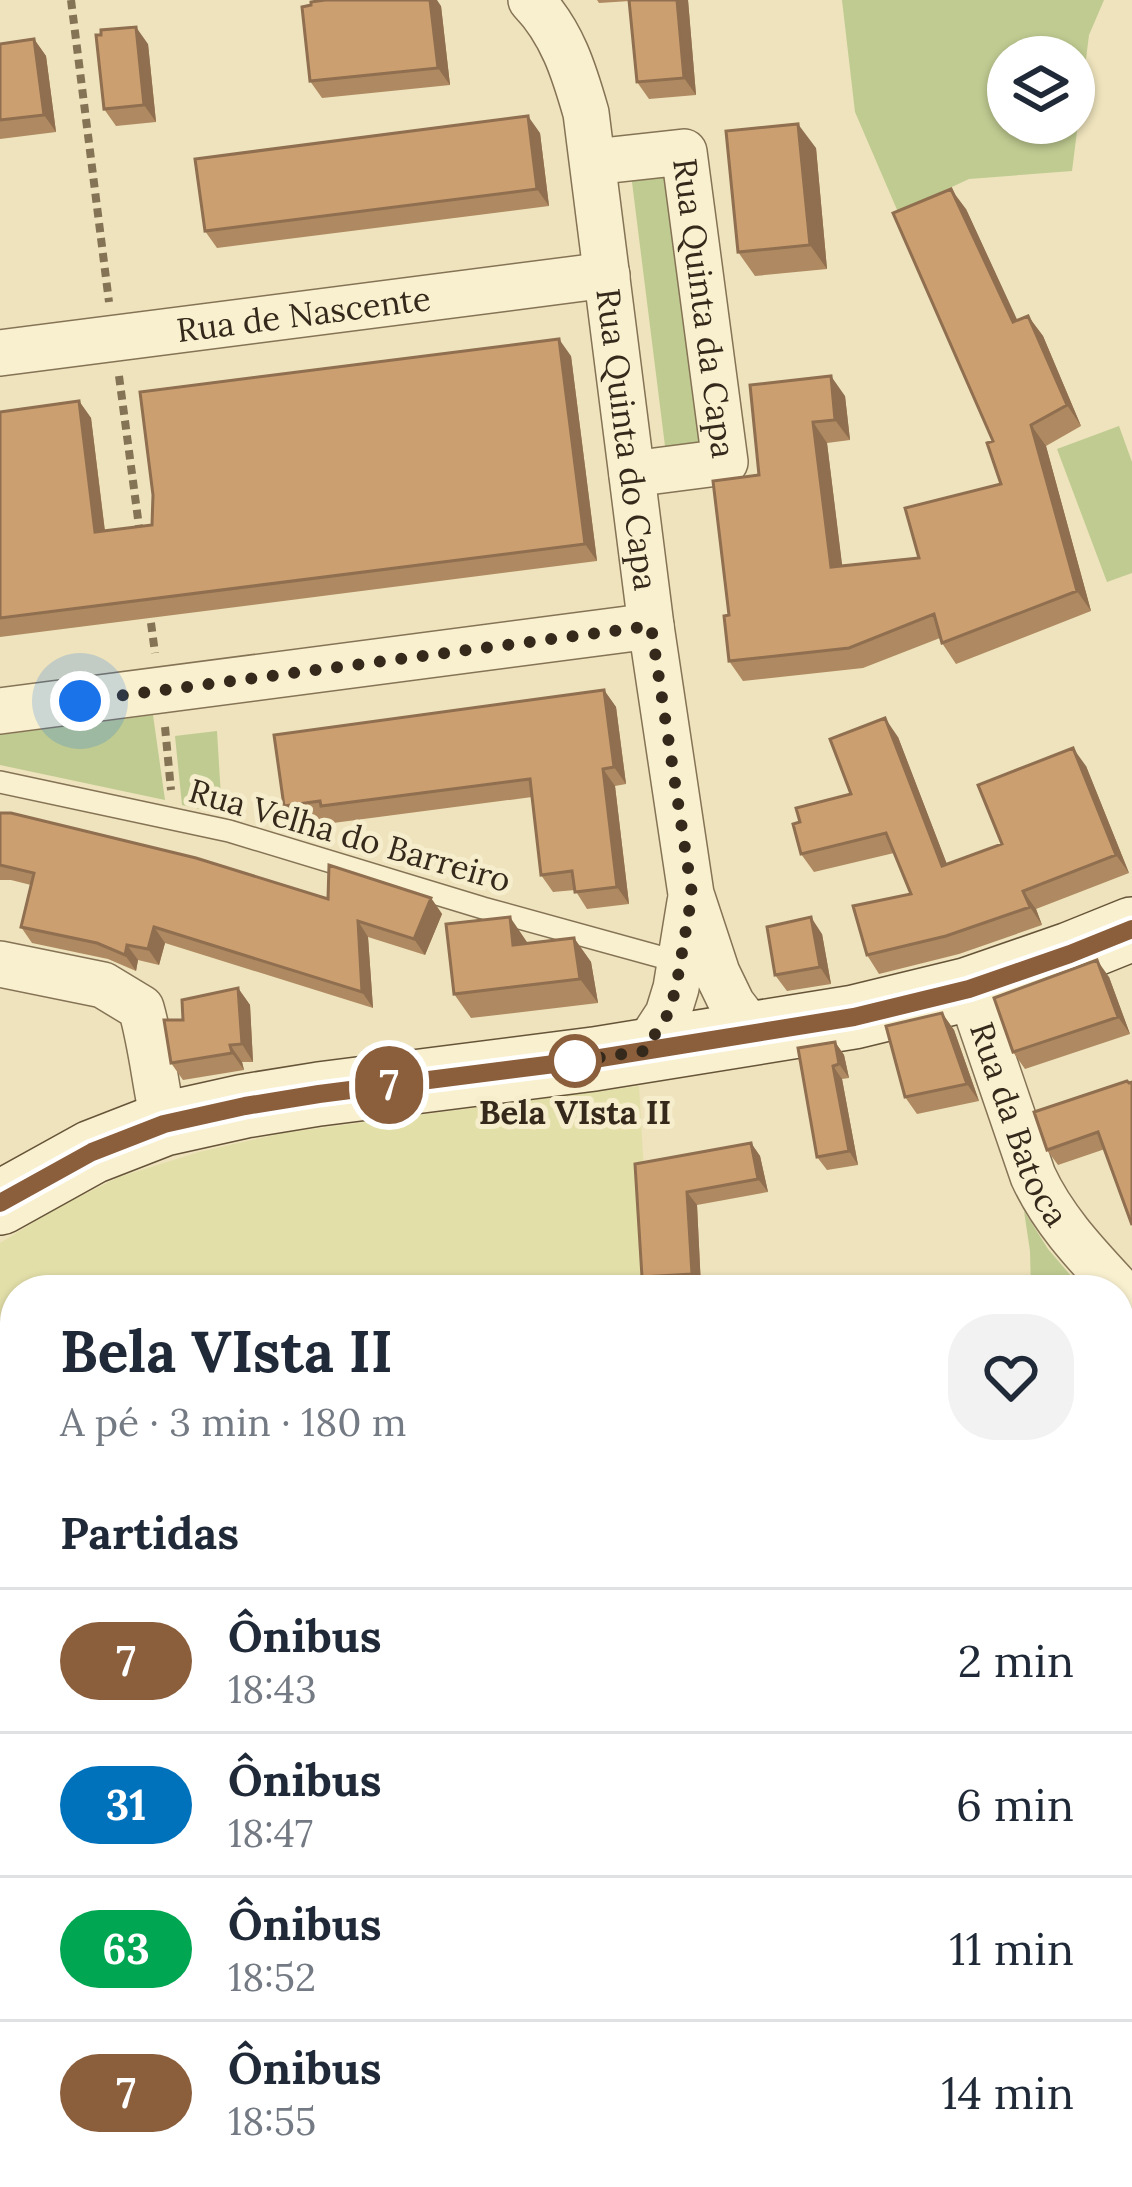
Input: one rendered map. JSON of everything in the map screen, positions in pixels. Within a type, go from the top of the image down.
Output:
[{"type":"main road","points":[[0,1203],[92,1152],[164,1124],[319,1094],[644,1051],[854,1017],[969,989],[1132,929]]},
{"type":"street","name":"Rua Quinta do Capa","points":[[531,0],[561,40],[586,113],[651,626],[692,894]]},
{"type":"street","name":"Rua Quinta da Capa","points":[[593,162],[684,152],[725,462],[632,474]]},
{"type":"street","name":"Rua de Nascente","points":[[0,353],[607,275]]},
{"type":"street","points":[[0,711],[651,626]]},
{"type":"street","points":[[644,1051],[668,1014],[676,988],[692,894]]},
{"type":"street","points":[[692,894],[717,973],[732,1004],[755,1034]]},
{"type":"street","points":[[0,964],[103,985],[141,1008],[164,1124]]},
{"type":"street","name":"Rua da Batoca","points":[[969,989],[1043,1198],[1106,1275]]},
{"type":"lane","name":"Rua Velha do Barreiro","points":[[0,782],[230,831],[679,962]]},
{"type":"path","points":[[71,0],[109,303]]},
{"type":"path","points":[[120,386],[142,552]]},
{"type":"path","points":[[148,599],[154,646]]},
{"type":"path","points":[[165,733],[173,805]]},
{"type":"shaded area","points":[[639,1086],[650,1275],[0,1275],[0,1243],[55,1209],[119,1177],[283,1133]]},
{"type":"green space","points":[[842,0],[1104,0],[1089,36],[987,36],[987,144],[1075,144],[1072,171],[969,179],[898,212],[855,112]]},
{"type":"green space","points":[[668,170],[703,449],[666,454],[631,174]]},
{"type":"green space","points":[[1119,426],[1132,462],[1132,573],[1107,582],[1057,449]]},
{"type":"green space","points":[[153,715],[165,800],[0,765],[0,735]]},
{"type":"green space","points":[[217,731],[222,814],[182,805],[175,736]]},
{"type":"green space","points":[[1024,1211],[1070,1275],[1031,1275]]},
{"type":"building","points":[[325,0],[430,0],[438,68],[310,81],[302,7]]},
{"type":"building","points":[[629,0],[677,0],[684,78],[637,82]]},
{"type":"building","points":[[136,27],[144,105],[104,109],[96,35],[101,30]]},
{"type":"building","points":[[34,39],[44,115],[0,120],[0,44]]},
{"type":"building","points":[[528,116],[537,189],[205,231],[195,159]]},
{"type":"building","points":[[798,124],[810,245],[738,252],[726,131]]},
{"type":"building","points":[[951,189],[1013,322],[1028,316],[1067,405],[1031,425],[1077,591],[942,643],[934,614],[849,648],[729,661],[724,616],[729,615],[713,481],[759,475],[750,385],[831,376],[835,420],[813,422],[831,567],[919,558],[905,508],[1001,484],[987,443],[993,441],[893,213]]},
{"type":"building","points":[[559,339],[585,544],[0,618],[0,412],[79,401],[95,532],[152,525],[153,495],[140,392]]},
{"type":"building","points":[[604,690],[614,767],[603,769],[617,887],[575,892],[572,871],[541,875],[530,779],[321,806],[320,801],[284,806],[274,735]]},
{"type":"building","points":[[885,718],[942,866],[1002,844],[978,785],[1073,748],[1116,855],[1023,891],[1030,907],[946,936],[867,955],[853,906],[911,894],[886,833],[801,854],[793,824],[800,822],[796,808],[851,794],[830,739]]},
{"type":"building","points":[[0,813],[196,858],[328,899],[329,865],[431,898],[414,939],[358,921],[362,992],[154,927],[148,949],[127,945],[125,955],[97,943],[21,927],[34,873],[0,865]]},
{"type":"building","points":[[510,917],[513,945],[574,938],[580,979],[454,994],[446,924]]},
{"type":"building","points":[[811,917],[820,967],[775,975],[767,927]]},
{"type":"building","points":[[1097,960],[1118,1017],[1013,1052],[994,998]]},
{"type":"building","points":[[238,988],[242,1044],[230,1045],[232,1053],[171,1063],[164,1020],[183,1020],[182,1000]]},
{"type":"building","points":[[942,1013],[967,1084],[905,1097],[886,1026]]},
{"type":"building","points":[[835,1042],[839,1064],[833,1066],[849,1151],[817,1157],[798,1048]]},
{"type":"building","points":[[1132,1082],[1132,1225],[1098,1132],[1047,1150],[1034,1112]]},
{"type":"building","points":[[751,1143],[758,1179],[687,1192],[692,1274],[642,1275],[635,1164]]},
{"type":"bus line","name":"7","points":[[0,1203],[92,1152],[164,1124],[319,1094],[594,1059],[854,1017],[969,989],[1132,929]]},
{"type":"place","name":"Bela VIsta II","points":[[575,1061]]},
{"type":"route","points":[[80,701],[651,626],[692,894],[676,988],[668,1014],[644,1051],[575,1061]]}]
